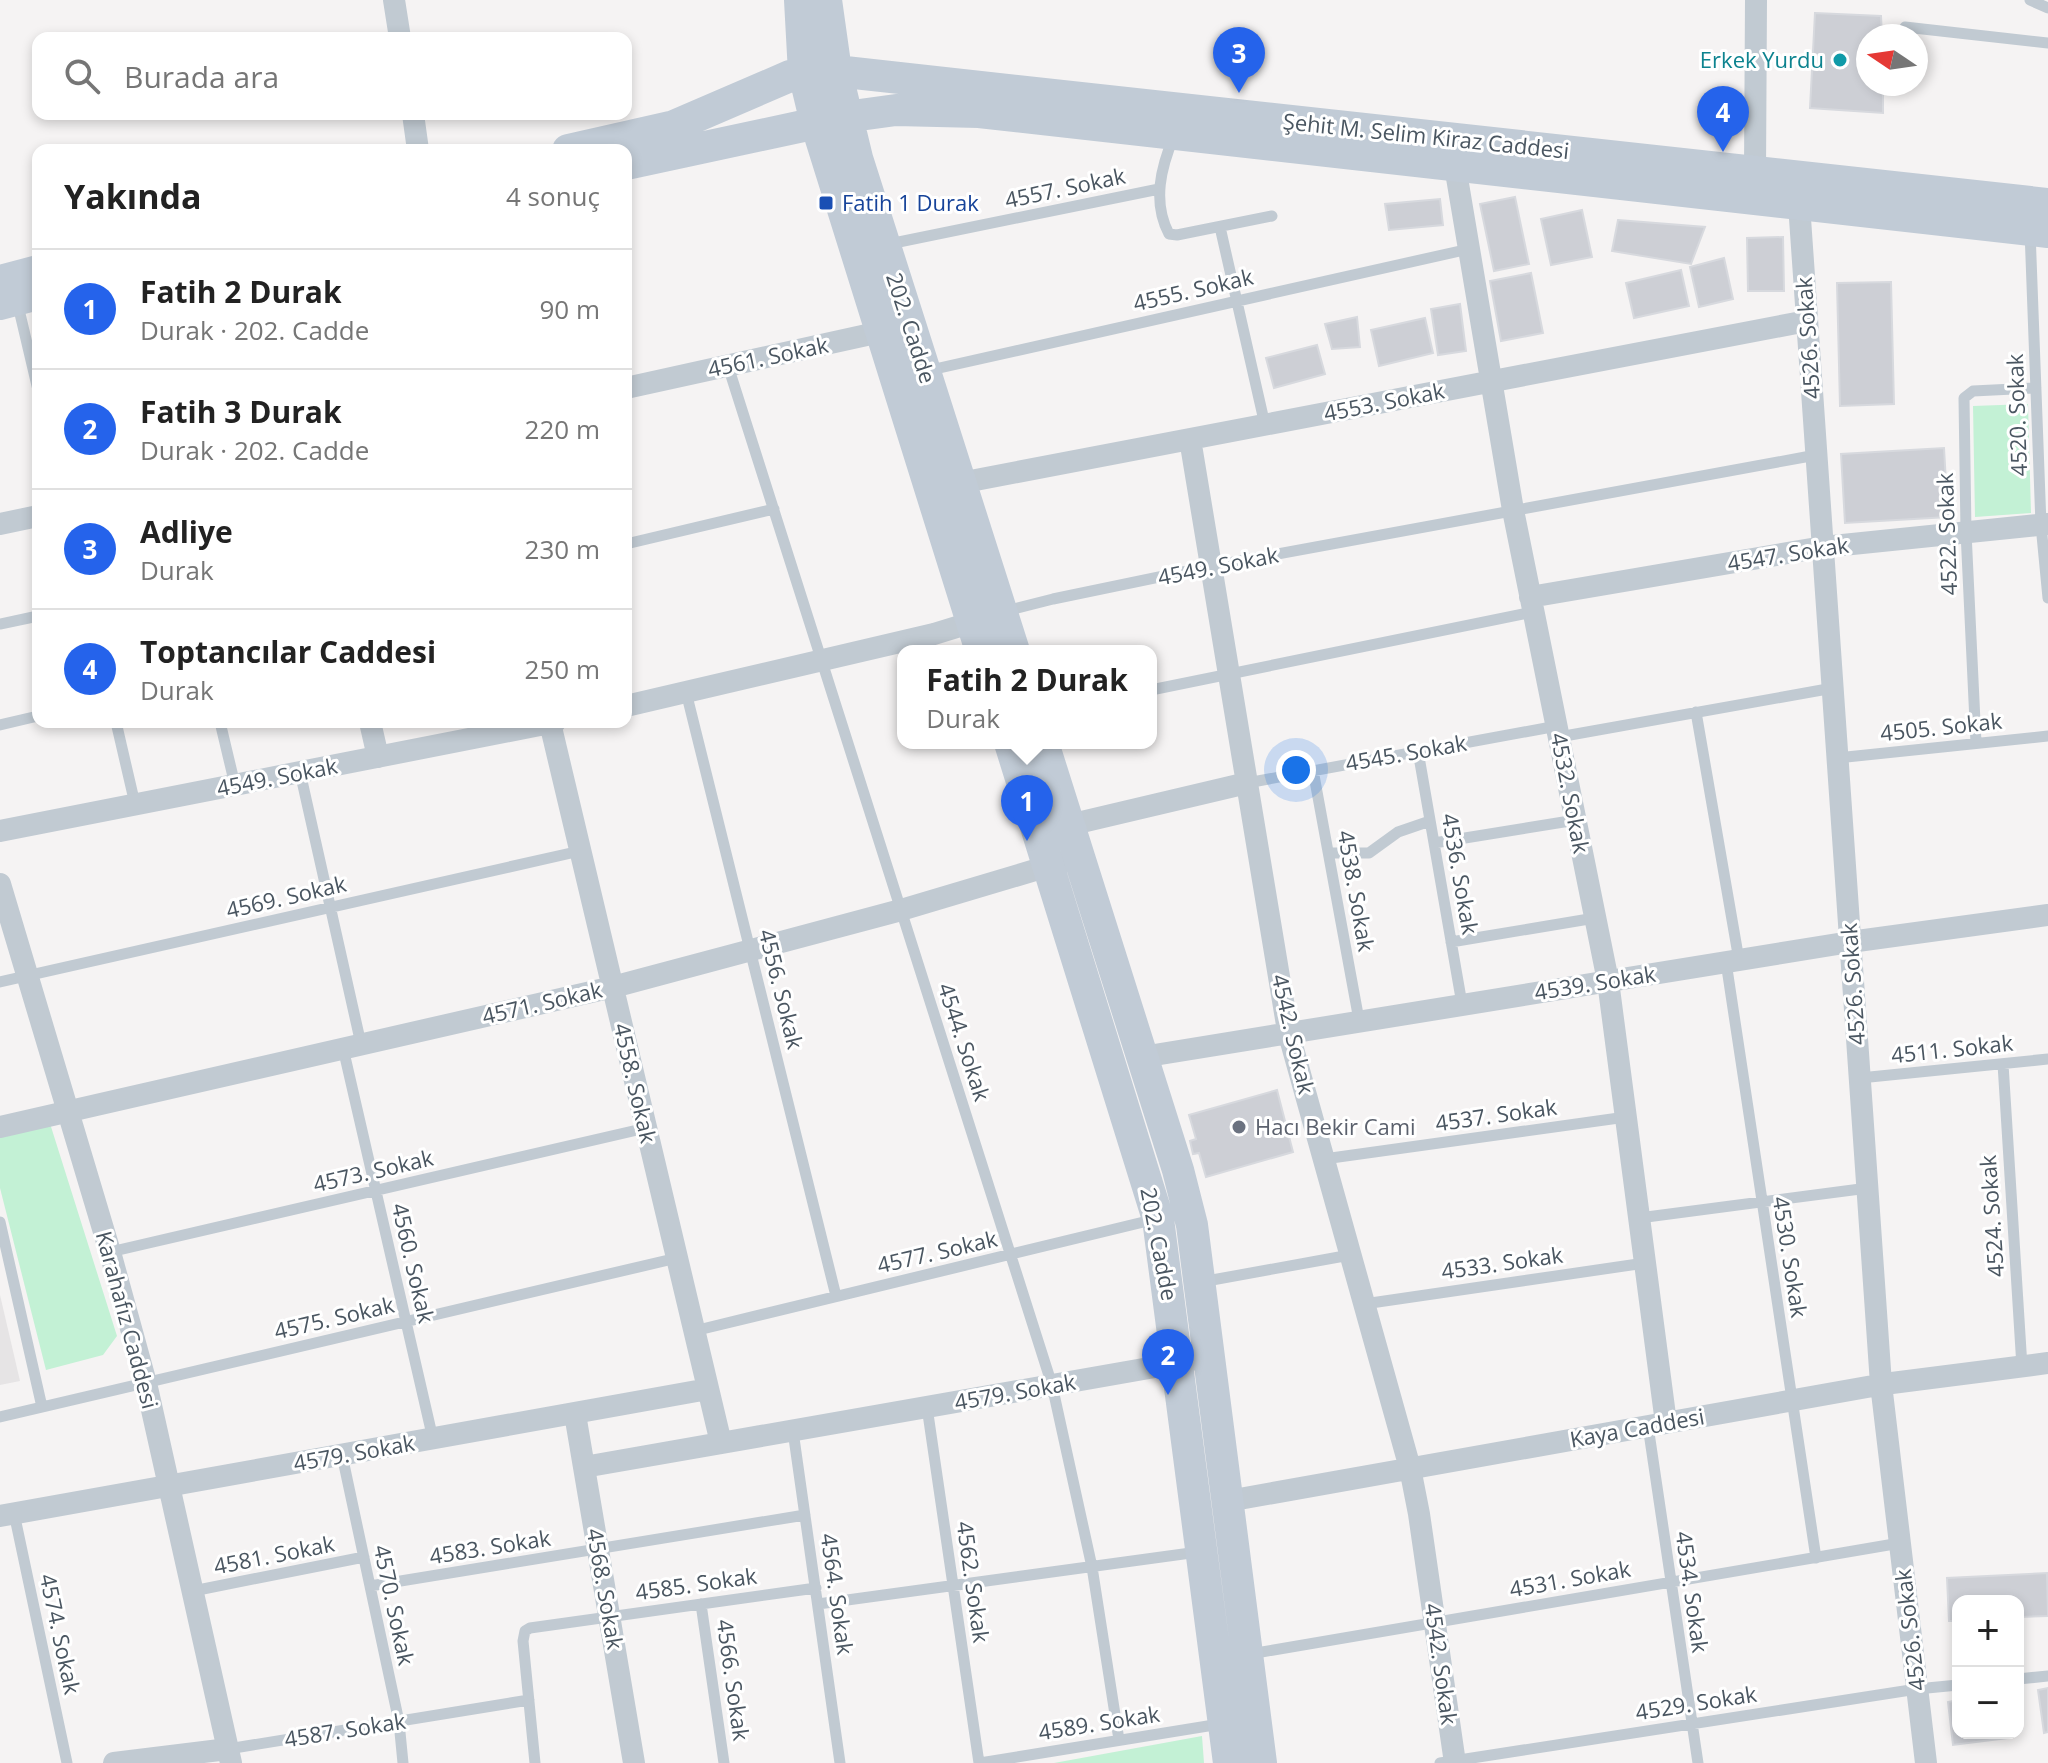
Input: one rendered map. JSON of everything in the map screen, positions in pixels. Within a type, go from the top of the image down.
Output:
[{"type":"main road","name":"202. Cadde","points":[[800,0],[804,73],[831,120],[885,245],[896,329],[925,371],[960,483],[985,629]]},
{"type":"main road","name":"202. Cadde","points":[[826,0],[836,71],[831,120],[985,629],[1006,645]]},
{"type":"main road","name":"Şehit M. Selim Kiraz Caddesi","points":[[594,144],[696,119],[772,83],[804,73],[836,71],[1455,166],[1799,204],[2042,222]]},
{"type":"main road","name":"Şehit M. Selim Kiraz Caddesi","points":[[632,163],[831,120],[896,110],[979,112],[1179,122],[1755,172],[2042,222]]},
{"type":"main road","points":[[14,294],[32,277]]},
{"type":"main road","name":"202. Cadde","points":[[1013,749],[1064,861],[1142,1057],[1173,1215],[1218,1549],[1224,1723],[1229,1763]]},
{"type":"main road","name":"202. Cadde","points":[[1045,749],[1069,825],[1064,861],[1173,1215],[1199,1282],[1194,1361],[1228,1501],[1218,1549],[1247,1655],[1261,1763]]},
{"type":"street","points":[[394,0],[399,32]]},
{"type":"street","points":[[1755,172],[1756,0]]},
{"type":"street","points":[[414,120],[417,144]]},
{"type":"street","name":"4532. Sokak","points":[[1455,166],[1513,510],[1608,981],[1645,1263],[1657,1424]]},
{"type":"street","name":"4526. Sokak","points":[[1799,204],[1881,1384],[1926,1763]]},
{"type":"street","name":"4553. Sokak","points":[[960,483],[1807,321]]},
{"type":"street","name":"4561. Sokak","points":[[632,387],[896,329]]},
{"type":"street","name":"4542. Sokak","points":[[1190,439],[1288,1031],[1410,1468],[1436,1623],[1450,1762]]},
{"type":"street","points":[[0,524],[32,517]]},
{"type":"street","name":"4547. Sokak","points":[[1532,605],[1823,547],[2045,525]]},
{"type":"street","name":"4549. Sokak","points":[[632,705],[934,634],[985,629]]},
{"type":"street","points":[[371,728],[378,757]]},
{"type":"street","name":"4549. Sokak","points":[[0,831],[378,757],[497,728]]},
{"type":"street","name":"4558. Sokak","points":[[553,728],[721,1443]]},
{"type":"street","name":"4545. Sokak","points":[[1069,825],[1247,783]]},
{"type":"street","name":"4571. Sokak","points":[[0,1127],[613,987],[901,910],[1064,861]]},
{"type":"street","name":"Karahafız Caddesi","points":[[0,884],[146,1383],[229,1756]]},
{"type":"street","name":"4539. Sokak","points":[[1142,1057],[1850,942],[2048,915]]},
{"type":"street","name":"4579. Sokak","points":[[584,1467],[1194,1361]]},
{"type":"street","name":"Kaya Caddesi","points":[[1228,1501],[1881,1384],[2048,1363]]},
{"type":"street","name":"4579. Sokak","points":[[7,1514],[708,1389]]},
{"type":"street","name":"4568. Sokak","points":[[575,1414],[634,1763]]},
{"type":"street","name":"4587. Sokak","points":[[114,1763],[229,1756]]},
{"type":"lane","points":[[2030,0],[2048,8]]},
{"type":"lane","points":[[1928,30],[2048,43]]},
{"type":"lane","name":"4557. Sokak","points":[[1179,122],[1163,162],[1159,189],[1169,234],[1272,216]]},
{"type":"lane","name":"4557. Sokak","points":[[885,245],[1159,189]]},
{"type":"lane","name":"4520. Sokak","points":[[2042,222],[2036,388],[2048,598]]},
{"type":"lane","points":[[1220,227],[1265,425]]},
{"type":"lane","name":"4555. Sokak","points":[[925,371],[1469,249]]},
{"type":"lane","points":[[14,294],[32,366]]},
{"type":"lane","name":"4544. Sokak","points":[[728,366],[1052,1385],[1092,1567],[1119,1740]]},
{"type":"lane","name":"4522. Sokak","points":[[1976,743],[1966,532],[1966,394],[2036,388]]},
{"type":"lane","name":"4549. Sokak","points":[[985,629],[1053,599],[1212,566],[1816,455]]},
{"type":"lane","points":[[632,543],[774,509]]},
{"type":"lane","name":"4547. Sokak","points":[[1157,689],[1532,605]]},
{"type":"lane","points":[[0,624],[32,617]]},
{"type":"lane","name":"4545. Sokak","points":[[1247,783],[1418,751],[1696,712],[1833,688]]},
{"type":"lane","name":"4556. Sokak","points":[[686,692],[836,1296]]},
{"type":"lane","name":"4530. Sokak","points":[[1696,712],[1733,961],[1762,1202],[1816,1558]]},
{"type":"lane","points":[[0,725],[32,717]]},
{"type":"lane","points":[[117,728],[135,804]]},
{"type":"lane","points":[[221,728],[235,785]]},
{"type":"lane","name":"4505. Sokak","points":[[1837,758],[2048,736]]},
{"type":"lane","name":"4536. Sokak","points":[[1418,751],[1462,1004]]},
{"type":"lane","name":"4538. Sokak","points":[[1313,770],[1359,1020]]},
{"type":"lane","name":"4560. Sokak","points":[[300,772],[331,907],[376,1191],[433,1439]]},
{"type":"lane","points":[[1434,843],[1576,820]]},
{"type":"lane","points":[[1329,853],[1369,853],[1398,832],[1430,821]]},
{"type":"lane","name":"4569. Sokak","points":[[0,982],[580,851]]},
{"type":"lane","points":[[1451,942],[1595,918]]},
{"type":"lane","name":"4511. Sokak","points":[[1860,1078],[2048,1059]]},
{"type":"lane","name":"4524. Sokak","points":[[2003,1064],[2022,1367]]},
{"type":"lane","name":"4537. Sokak","points":[[1324,1159],[1626,1117]]},
{"type":"lane","name":"4573. Sokak","points":[[110,1252],[646,1128]]},
{"type":"lane","points":[[1639,1218],[1868,1188]]},
{"type":"lane","name":"4577. Sokak","points":[[694,1331],[1173,1215]]},
{"type":"lane","points":[[0,1222],[42,1407]]},
{"type":"lane","points":[[1199,1282],[1350,1255]]},
{"type":"lane","name":"4575. Sokak","points":[[0,1417],[677,1258]]},
{"type":"lane","name":"4533. Sokak","points":[[1364,1304],[1645,1263]]},
{"type":"lane","name":"4562. Sokak","points":[[927,1407],[980,1763]]},
{"type":"lane","name":"4534. Sokak","points":[[1657,1424],[1671,1582],[1698,1763]]},
{"type":"lane","name":"4564. Sokak","points":[[793,1431],[840,1763]]},
{"type":"lane","name":"4570. Sokak","points":[[342,1455],[399,1722],[403,1763]]},
{"type":"lane","name":"4574. Sokak","points":[[7,1514],[67,1763]]},
{"type":"lane","name":"4583. Sokak","points":[[370,1586],[805,1515]]},
{"type":"lane","name":"4531. Sokak","points":[[1247,1655],[1900,1543]]},
{"type":"lane","points":[[818,1604],[1218,1549]]},
{"type":"lane","name":"4581. Sokak","points":[[193,1591],[364,1557]]},
{"type":"lane","name":"4585. Sokak","points":[[535,1763],[523,1641],[525,1631],[534,1626],[816,1588]]},
{"type":"lane","name":"4566. Sokak","points":[[701,1604],[724,1763]]},
{"type":"lane","points":[[2024,1678],[2048,1676]]},
{"type":"lane","name":"4529. Sokak","points":[[1450,1762],[1952,1686]]},
{"type":"lane","name":"4587. Sokak","points":[[229,1756],[529,1700]]},
{"type":"lane","name":"4589. Sokak","points":[[980,1763],[1224,1723]]},
{"type":"shaded area","points":[[0,1295],[20,1381],[0,1385]]},
{"type":"green space","points":[[2028,404],[2031,513],[1975,517],[1973,406]]},
{"type":"green space","points":[[47,1114],[117,1336],[103,1355],[46,1370],[0,1188],[0,1131]]},
{"type":"green space","points":[[1202,1736],[1204,1763],[1054,1763]]},
{"type":"building","name":"Erkek Yurdu","points":[[1815,13],[1881,16],[1881,24],[1856,24],[1856,96],[1883,96],[1883,113],[1810,108]]},
{"type":"building","points":[[1515,197],[1529,264],[1494,271],[1480,204]]},
{"type":"building","points":[[1440,199],[1443,225],[1389,230],[1385,204]]},
{"type":"building","points":[[1582,210],[1592,257],[1551,265],[1541,219]]},
{"type":"building","points":[[1618,220],[1705,227],[1691,264],[1612,251]]},
{"type":"building","points":[[1783,237],[1784,291],[1748,291],[1747,238]]},
{"type":"building","points":[[1724,258],[1733,299],[1699,307],[1690,267]]},
{"type":"building","points":[[1681,270],[1689,306],[1634,318],[1626,283]]},
{"type":"building","points":[[1531,273],[1543,333],[1501,341],[1490,281]]},
{"type":"building","points":[[1891,282],[1894,404],[1840,406],[1837,283]]},
{"type":"building","points":[[1460,304],[1466,351],[1438,355],[1431,309]]},
{"type":"building","points":[[1357,317],[1360,347],[1332,349],[1325,324]]},
{"type":"building","points":[[1425,318],[1433,353],[1379,366],[1371,330]]},
{"type":"building","points":[[1317,345],[1325,374],[1274,388],[1266,358]]},
{"type":"building","points":[[1944,448],[1948,517],[1845,523],[1841,454]]},
{"type":"building","name":"Hacı Bekir Cami","points":[[1277,1090],[1293,1152],[1206,1177],[1199,1153],[1193,1154],[1190,1141],[1196,1139],[1189,1115]]},
{"type":"building","points":[[2047,1573],[2048,1616],[2024,1617],[2024,1595],[1952,1595],[1952,1621],[1949,1621],[1947,1578]]},
{"type":"building","points":[[2048,1688],[2048,1732],[2044,1733],[2038,1690]]},
{"type":"building","points":[[1952,1701],[1952,1736],[1948,1702]]},
{"type":"building","points":[[1952,1739],[1999,1739],[1953,1745]]},
{"type":"place","name":"Erkek Yurdu","points":[[1840,60]]},
{"type":"place","name":"Adliye","points":[[1239,93]]},
{"type":"place","name":"Toptancılar Caddesi","points":[[1723,152]]},
{"type":"place","name":"Fatih 1 Durak","points":[[826,203]]},
{"type":"place","name":"Fatih 2 Durak","points":[[1027,841]]},
{"type":"place","name":"Hacı Bekir Cami","points":[[1239,1127]]},
{"type":"place","name":"Fatih 3 Durak","points":[[1168,1395]]}]
